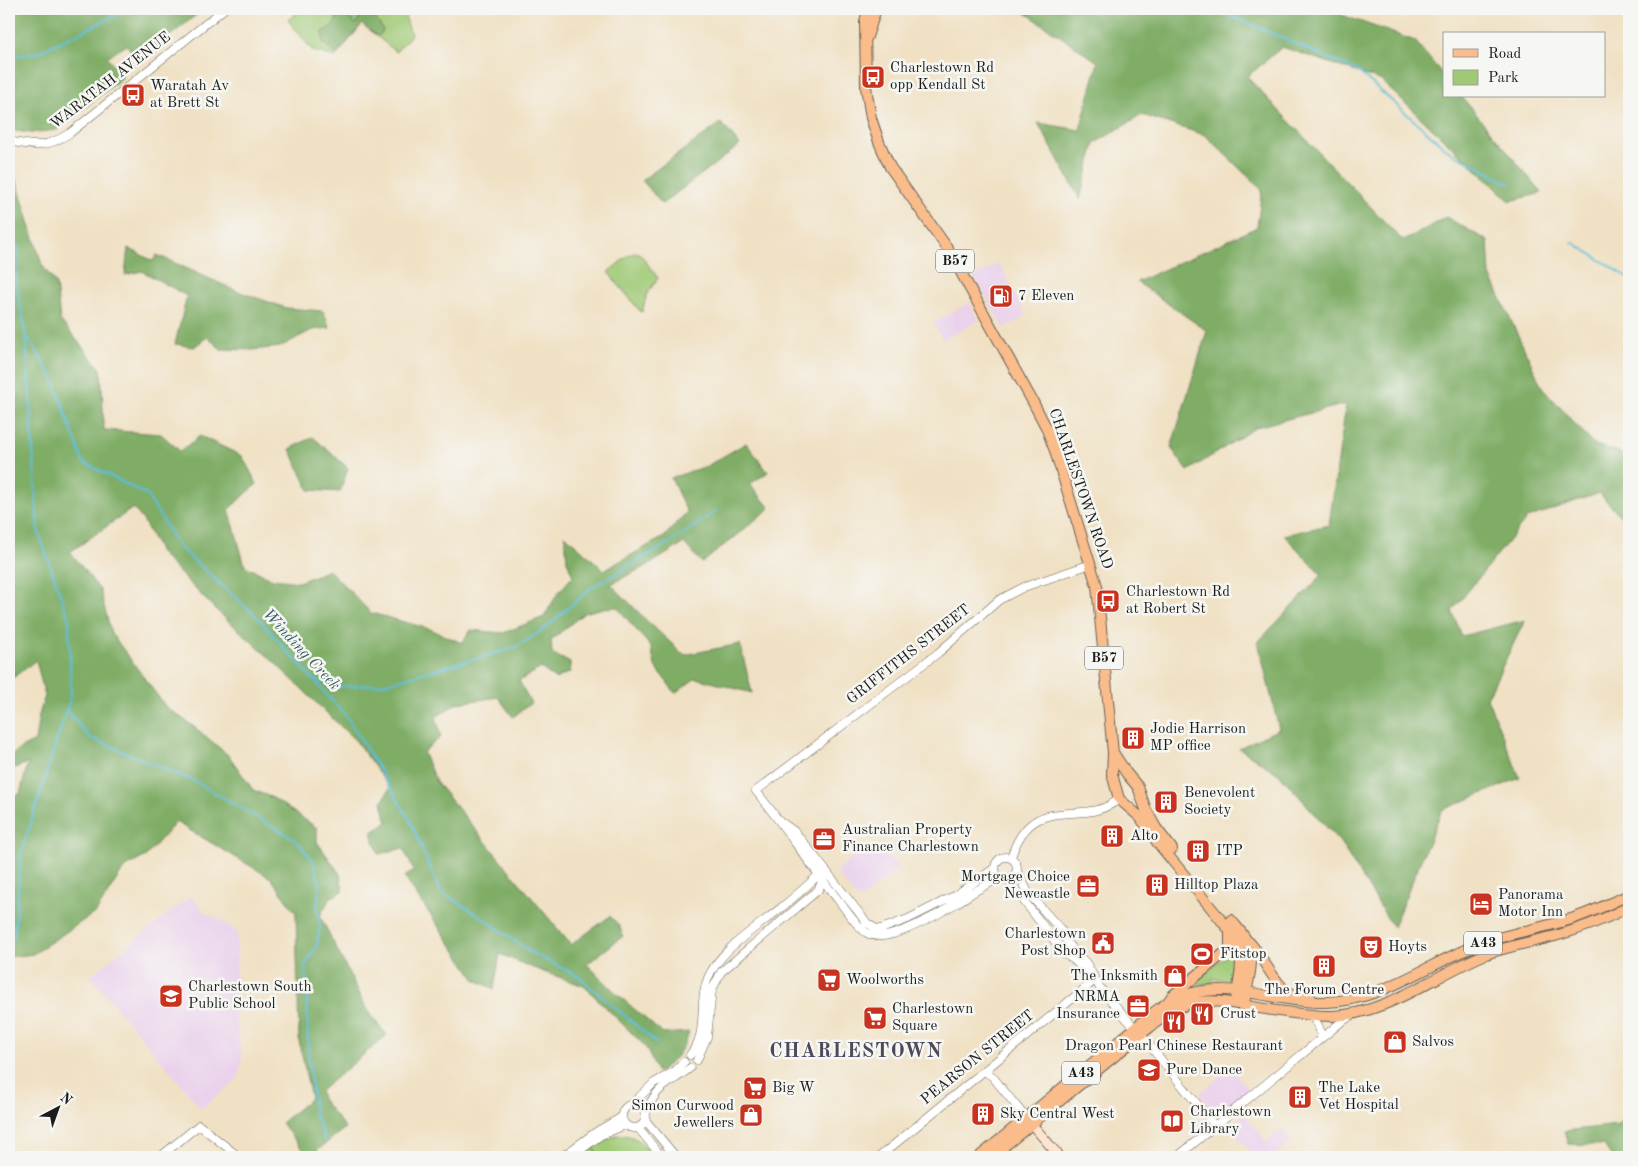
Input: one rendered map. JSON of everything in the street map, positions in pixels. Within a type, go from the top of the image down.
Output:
[{"type":"main road","name":"CHARLESTOWN ROAD","points":[[868,9],[865,22],[869,111],[882,148],[898,179],[948,249],[1034,404],[1046,427],[1055,451],[1099,594],[1113,753],[1112,774],[1120,797],[1140,817],[1230,930],[1241,954],[1241,992]]},
{"type":"main road","name":"CHARLESTOWN ROAD","points":[[866,40],[876,9]]},
{"type":"main road","name":"CHARLESTOWN ROAD","points":[[1113,753],[1137,789],[1156,828],[1246,939],[1251,956],[1239,1004]]},
{"type":"main road","points":[[1124,782],[1132,782],[1137,789],[1138,798],[1132,803],[1120,797],[1118,787],[1124,782]]},
{"type":"main road","name":"A43","points":[[990,1157],[1029,1121],[1138,1031],[1167,1003],[1180,996],[1212,990],[1241,992],[1310,1002],[1350,1000],[1371,994],[1461,951],[1576,917],[1629,894]]},
{"type":"main road","name":"A43","points":[[1138,1031],[1188,1004],[1208,1002],[1239,1004],[1310,1015],[1333,1016],[1355,1014],[1389,1003],[1460,966],[1488,954],[1581,928],[1629,907]]},
{"type":"main road","points":[[1167,1003],[1172,996],[1227,951],[1230,946],[1230,930]]},
{"type":"main road","points":[[1246,939],[1261,956],[1278,983],[1286,991],[1326,1002]]},
{"type":"main road","points":[[1029,1121],[1060,1157]]},
{"type":"main road","name":"A43","points":[[979,1157],[1029,1121]]},
{"type":"street","name":"WARATAH AVENUE","points":[[9,141],[34,146],[48,145],[70,133],[224,9]]},
{"type":"street","name":"GRIFFITHS STREET","points":[[779,819],[756,791],[938,653],[1000,600],[1024,587],[1091,564]]},
{"type":"street","points":[[1011,858],[1014,846],[1019,838],[1039,819],[1053,814],[1099,809],[1110,805],[1120,797]]},
{"type":"street","points":[[779,819],[795,832],[867,923],[876,929],[908,919],[942,903],[995,868]]},
{"type":"street","points":[[779,819],[789,836],[821,878],[861,927],[872,935],[882,936],[900,931],[943,910],[984,886],[1012,877],[1017,871]]},
{"type":"street","points":[[1094,980],[1086,963],[1072,948],[1061,930],[1029,894],[1017,871],[1016,863],[1011,858],[1004,856],[998,859],[995,868],[997,874],[1004,878],[1066,954],[1074,959],[1094,980],[1215,1126]]},
{"type":"street","points":[[638,1128],[646,1117],[654,1096],[660,1088],[690,1068],[695,1067],[707,1037],[712,990],[717,977],[731,961],[818,890],[826,869]]},
{"type":"street","points":[[624,1121],[625,1109],[654,1083],[675,1071],[698,1043],[704,991],[708,978],[716,964],[725,953],[821,878]]},
{"type":"street","points":[[1049,931],[1052,927],[1056,926]]},
{"type":"street","points":[[1066,954],[1072,948]]},
{"type":"street","name":"PEARSON STREET","points":[[879,1157],[1094,980]]},
{"type":"street","points":[[1177,1157],[1321,1038],[1355,1014]]},
{"type":"street","points":[[1310,1015],[1318,1023],[1321,1038]]},
{"type":"street","points":[[690,1055],[694,1055],[697,1060]]},
{"type":"street","points":[[684,1062],[685,1066],[690,1068]]},
{"type":"street","points":[[984,1071],[992,1076],[1029,1121]]},
{"type":"street","points":[[632,1104],[641,1106],[646,1117],[676,1157]]},
{"type":"street","points":[[624,1121],[632,1128],[638,1128]]},
{"type":"street","points":[[562,1157],[596,1132],[624,1121]]},
{"type":"street","points":[[571,1157],[624,1121]]},
{"type":"street","points":[[160,1157],[199,1125],[239,1157]]},
{"type":"street","points":[[638,1128],[662,1157]]},
{"type":"shaded area","name":"7 Eleven","points":[[999,263],[1026,316],[1004,328],[974,277]]},
{"type":"shaded area","points":[[969,303],[979,320],[943,340],[933,323]]},
{"type":"shaded area","points":[[875,845],[900,867],[859,901],[837,874],[838,869],[858,853]]},
{"type":"shaded area","name":"Charlestown South Public School","points":[[191,896],[205,913],[226,923],[237,933],[235,1016],[242,1061],[238,1079],[203,1107],[200,1107],[90,976]]},
{"type":"shaded area","points":[[1230,1068],[1249,1089],[1218,1115],[1199,1094]]},
{"type":"shaded area","points":[[1244,1114],[1267,1142],[1282,1129],[1292,1141],[1273,1157],[1255,1157],[1229,1127]]},
{"type":"green space","points":[[9,9],[204,9],[138,61],[127,45],[107,57],[123,77],[57,130],[31,133],[9,130]]},
{"type":"green space","points":[[302,9],[403,9],[411,35],[396,52],[362,24],[335,57],[313,51],[288,20]]},
{"type":"green space","points":[[336,9],[344,9],[348,17],[356,24],[359,18],[358,9],[370,9],[383,30],[381,34],[377,36],[362,24],[337,55],[323,43],[323,32],[336,20]]},
{"type":"green space","points":[[1020,9],[1325,9],[1415,41],[1443,75],[1443,98],[1463,98],[1542,193],[1510,201],[1380,80],[1282,47],[1247,77],[1403,241],[1446,217],[1488,241],[1490,275],[1542,387],[1593,444],[1619,452],[1629,460],[1629,525],[1599,493],[1527,518],[1452,611],[1462,636],[1525,620],[1487,698],[1520,778],[1442,810],[1393,927],[1340,842],[1280,775],[1239,748],[1279,729],[1258,642],[1322,575],[1284,535],[1329,525],[1346,404],[1256,427],[1188,471],[1171,448],[1207,331],[1137,282],[1257,227],[1262,190],[1205,135],[1142,115],[1095,143],[1080,199],[1038,123],[1080,130],[1098,62]]},
{"type":"green space","points":[[721,123],[740,145],[662,204],[642,180]]},
{"type":"green space","points":[[9,164],[18,185],[42,265],[56,284],[60,320],[101,369],[104,430],[161,434],[180,451],[200,436],[242,456],[257,484],[229,509],[245,566],[273,579],[299,582],[329,570],[371,613],[430,629],[462,643],[471,630],[503,633],[544,617],[558,593],[573,576],[567,561],[565,535],[604,570],[664,537],[687,512],[671,478],[707,466],[746,443],[768,472],[750,484],[770,508],[702,563],[684,543],[652,563],[611,584],[684,655],[740,644],[752,693],[696,678],[675,693],[655,666],[651,647],[617,607],[603,608],[584,613],[551,640],[552,653],[570,663],[570,672],[555,679],[541,668],[519,681],[531,703],[513,717],[498,697],[457,703],[436,717],[441,737],[423,752],[436,782],[571,945],[610,916],[619,925],[623,936],[587,964],[617,994],[663,1034],[689,1032],[684,1045],[677,1055],[658,1073],[645,1046],[584,986],[500,954],[494,989],[476,980],[404,877],[414,871],[403,848],[379,854],[371,833],[387,822],[382,802],[390,788],[356,741],[270,658],[215,609],[161,554],[143,520],[133,508],[70,552],[100,590],[111,633],[165,706],[197,729],[229,756],[253,790],[273,798],[317,828],[317,842],[340,874],[343,891],[330,898],[320,916],[369,1013],[387,1035],[320,1091],[322,1099],[345,1128],[309,1157],[281,1123],[311,1098],[299,1041],[296,913],[271,878],[176,822],[146,856],[124,868],[96,912],[33,954],[9,957],[9,798],[20,794],[28,763],[9,770],[11,759],[16,751],[35,741],[39,715],[45,696],[36,660],[9,681]]},
{"type":"green space","points":[[128,248],[153,261],[157,255],[237,291],[286,308],[323,311],[330,328],[312,330],[280,347],[252,350],[221,349],[207,337],[194,347],[175,344],[187,296],[142,271],[125,275]]},
{"type":"green space","points":[[637,252],[658,278],[647,294],[642,312],[608,272],[629,255]]},
{"type":"green space","points":[[313,437],[348,468],[340,492],[309,490],[290,449]]},
{"type":"green space","points":[[1228,954],[1232,959],[1229,980],[1212,979],[1211,984],[1197,984],[1195,981]]},
{"type":"green space","points":[[1629,1114],[1629,1157],[1612,1157],[1604,1145],[1568,1144],[1564,1131],[1618,1125]]},
{"type":"green space","points":[[617,1135],[630,1136],[638,1140],[653,1157],[579,1157],[592,1147],[597,1153],[594,1148],[601,1142]]},
{"type":"waterway","points":[[9,57],[37,53],[129,9]]},
{"type":"waterway","points":[[350,9],[355,20]]},
{"type":"waterway","points":[[1210,9],[1246,22],[1359,72],[1450,152],[1510,184]]},
{"type":"waterway","points":[[9,225],[18,249],[16,281],[26,335],[38,530],[69,620],[71,695],[21,854],[14,936],[9,949]]},
{"type":"waterway","points":[[1572,242],[1629,278]]},
{"type":"waterway","name":"Winding Creek","points":[[26,335],[53,378],[83,462],[147,495],[179,547],[257,617],[347,717],[410,820],[440,891],[488,921],[530,952],[578,976],[657,1043]]},
{"type":"waterway","points":[[315,680],[339,687],[383,684],[514,648],[543,630],[591,588],[679,537],[716,511]]},
{"type":"waterway","points":[[67,710],[89,737],[196,782],[296,840],[313,860],[320,886],[317,905],[320,925],[317,945],[305,966],[308,1050],[314,1112],[325,1141]]},
{"type":"place","name":"Charlestown Rd opp Kendall St","points":[[873,77]]},
{"type":"place","name":"Waratah Av at Brett St","points":[[133,95]]},
{"type":"place","name":"7 Eleven","points":[[1001,296]]},
{"type":"place","name":"Charlestown Rd at Robert St","points":[[1108,601]]},
{"type":"place","name":"Jodie Harrison MP office","points":[[1133,738]]},
{"type":"place","name":"Benevolent Society","points":[[1166,802]]},
{"type":"place","name":"Alto","points":[[1112,836]]},
{"type":"place","name":"Australian Property Finance Charlestown","points":[[824,839]]},
{"type":"place","name":"ITP","points":[[1198,851]]},
{"type":"place","name":"Hilltop Plaza","points":[[1157,885]]},
{"type":"place","name":"Mortgage Choice Newcastle","points":[[1088,886]]},
{"type":"place","name":"Panorama Motor Inn","points":[[1481,904]]},
{"type":"place","name":"Charlestown Post Shop","points":[[1103,943]]},
{"type":"place","name":"Hoyts","points":[[1371,947]]},
{"type":"place","name":"Fitstop","points":[[1202,954]]},
{"type":"place","name":"The Forum Centre","points":[[1324,966]]},
{"type":"place","name":"The Inksmith","points":[[1175,976]]},
{"type":"place","name":"Woolworths","points":[[829,980]]},
{"type":"place","name":"Charlestown South Public School","points":[[171,996]]},
{"type":"place","name":"NRMA Insurance","points":[[1138,1006]]},
{"type":"place","name":"Crust","points":[[1202,1014]]},
{"type":"place","name":"Charlestown Square","points":[[875,1018]]},
{"type":"place","name":"Dragon Pearl Chinese Restaurant","points":[[1174,1022]]},
{"type":"place","name":"Salvos","points":[[1395,1042]]},
{"type":"place","name":"Pure Dance","points":[[1149,1070]]},
{"type":"place","name":"Big W","points":[[755,1088]]},
{"type":"place","name":"The Lake Vet Hospital","points":[[1300,1097]]},
{"type":"place","name":"Sky Central West","points":[[983,1114]]},
{"type":"place","name":"Simon Curwood Jewellers","points":[[751,1115]]},
{"type":"place","name":"Charlestown Library","points":[[1172,1121]]},
{"type":"district","name":"CHARLESTOWN","points":[[856,1052]]}]
